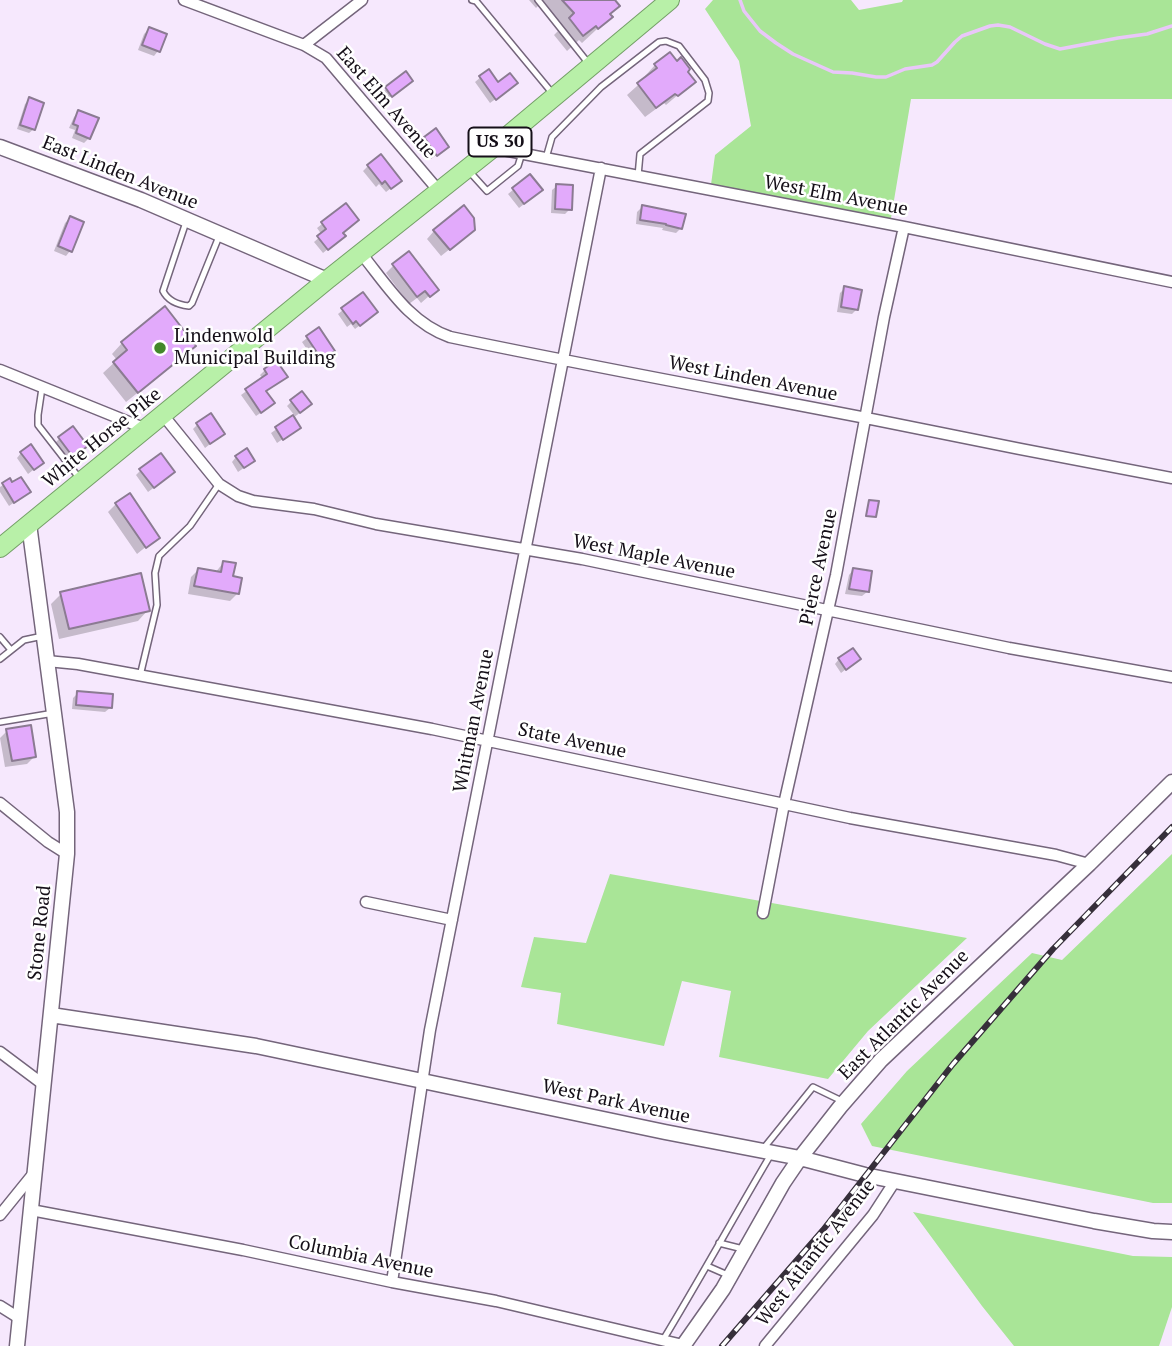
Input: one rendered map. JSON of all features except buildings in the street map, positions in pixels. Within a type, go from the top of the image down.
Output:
[{"type":"highway","name":"US 30","points":[[327,280],[493,148],[670,0]]},
{"type":"highway","name":"White Horse Pike","points":[[0,548],[327,280]]},
{"type":"street","name":"East Elm Avenue","points":[[184,0],[304,45],[326,58],[438,190]]},
{"type":"street","points":[[304,45],[362,0]]},
{"type":"street","name":"East Linden Avenue","points":[[0,147],[141,200],[327,280]]},
{"type":"street","name":"West Elm Avenue","points":[[493,148],[1172,282]]},
{"type":"street","name":"Whitman Avenue","points":[[392,1282],[430,1030],[601,168]]},
{"type":"street","name":"Pierce Avenue","points":[[763,913],[828,610],[884,317],[904,228]]},
{"type":"street","name":"West Linden Avenue","points":[[360,253],[416,318],[450,337],[1172,478]]},
{"type":"street","points":[[0,370],[146,429]]},
{"type":"street","name":"West Maple Avenue","points":[[163,415],[219,484],[238,496],[253,501],[314,509],[376,524],[582,559],[1009,648],[1172,677]]},
{"type":"street","name":"Stone Road","points":[[17,1346],[67,854],[67,814],[29,524]]},
{"type":"street","name":"State Avenue","points":[[47,661],[78,664],[432,729],[850,818],[1056,855],[1089,864]]},
{"type":"street","name":"East Atlantic Avenue","points":[[683,1345],[723,1289],[783,1183],[844,1102],[881,1060],[1172,782]]},
{"type":"street","points":[[0,803],[67,854]]},
{"type":"street","points":[[366,902],[452,920]]},
{"type":"street","name":"West Park Avenue","points":[[51,1015],[256,1046],[800,1158],[895,1181],[1094,1222],[1172,1232]]},
{"type":"street","points":[[0,1052],[44,1085]]},
{"type":"street","points":[[0,1214],[34,1173]]},
{"type":"street","name":"West Atlantic Avenue","points":[[765,1346],[873,1216],[895,1181]]},
{"type":"street","name":"Columbia Avenue","points":[[31,1210],[496,1301],[683,1345]]},
{"type":"street","points":[[0,1306],[19,1318]]},
{"type":"lane","points":[[472,0],[476,1],[555,96]]},
{"type":"lane","points":[[538,0],[591,66]]},
{"type":"lane","points":[[546,158],[552,137],[601,87],[659,42],[666,41],[678,46],[705,80],[709,93],[708,101],[640,154],[638,176]]},
{"type":"lane","points":[[467,168],[486,191],[518,166],[523,153]]},
{"type":"lane","points":[[187,219],[163,291],[179,305],[189,306],[192,303],[223,235]]},
{"type":"lane","points":[[43,387],[38,425],[81,481]]},
{"type":"lane","points":[[140,676],[157,605],[155,573],[159,555],[190,526],[219,484]]},
{"type":"lane","points":[[0,659],[23,640],[43,636]]},
{"type":"lane","points":[[0,637],[11,650]]},
{"type":"lane","points":[[0,722],[54,713]]},
{"type":"lane","points":[[663,1340],[699,1281],[767,1152],[813,1087],[844,1102]]},
{"type":"lane","points":[[719,1243],[745,1250]]},
{"type":"lane","points":[[707,1266],[730,1276]]},
{"type":"green space","points":[[713,0],[851,0],[859,10],[903,0],[1172,0],[1172,99],[911,99],[890,224],[710,192],[715,155],[751,126],[739,61],[705,9]]},
{"type":"green space","points":[[1172,854],[1172,1203],[1153,1203],[872,1146],[861,1124],[907,1071],[1032,953],[1062,960]]},
{"type":"green space","points":[[610,874],[967,938],[868,1031],[828,1079],[719,1057],[731,991],[682,981],[664,1046],[557,1024],[561,993],[521,987],[534,937],[586,943]]},
{"type":"green space","points":[[913,1212],[1133,1256],[1172,1257],[1172,1307],[1159,1346],[1014,1346]]},
{"type":"waterway","points":[[740,0],[744,11],[760,31],[793,54],[833,72],[876,77],[932,65],[962,36],[990,26],[1010,27],[1060,49],[1147,34],[1172,26]]},
{"type":"railway","points":[[722,1346],[823,1230],[953,1064],[1053,949],[1172,827]]},
{"type":"place","name":"Lindenwold Municipal Building","points":[[160,348]]}]
